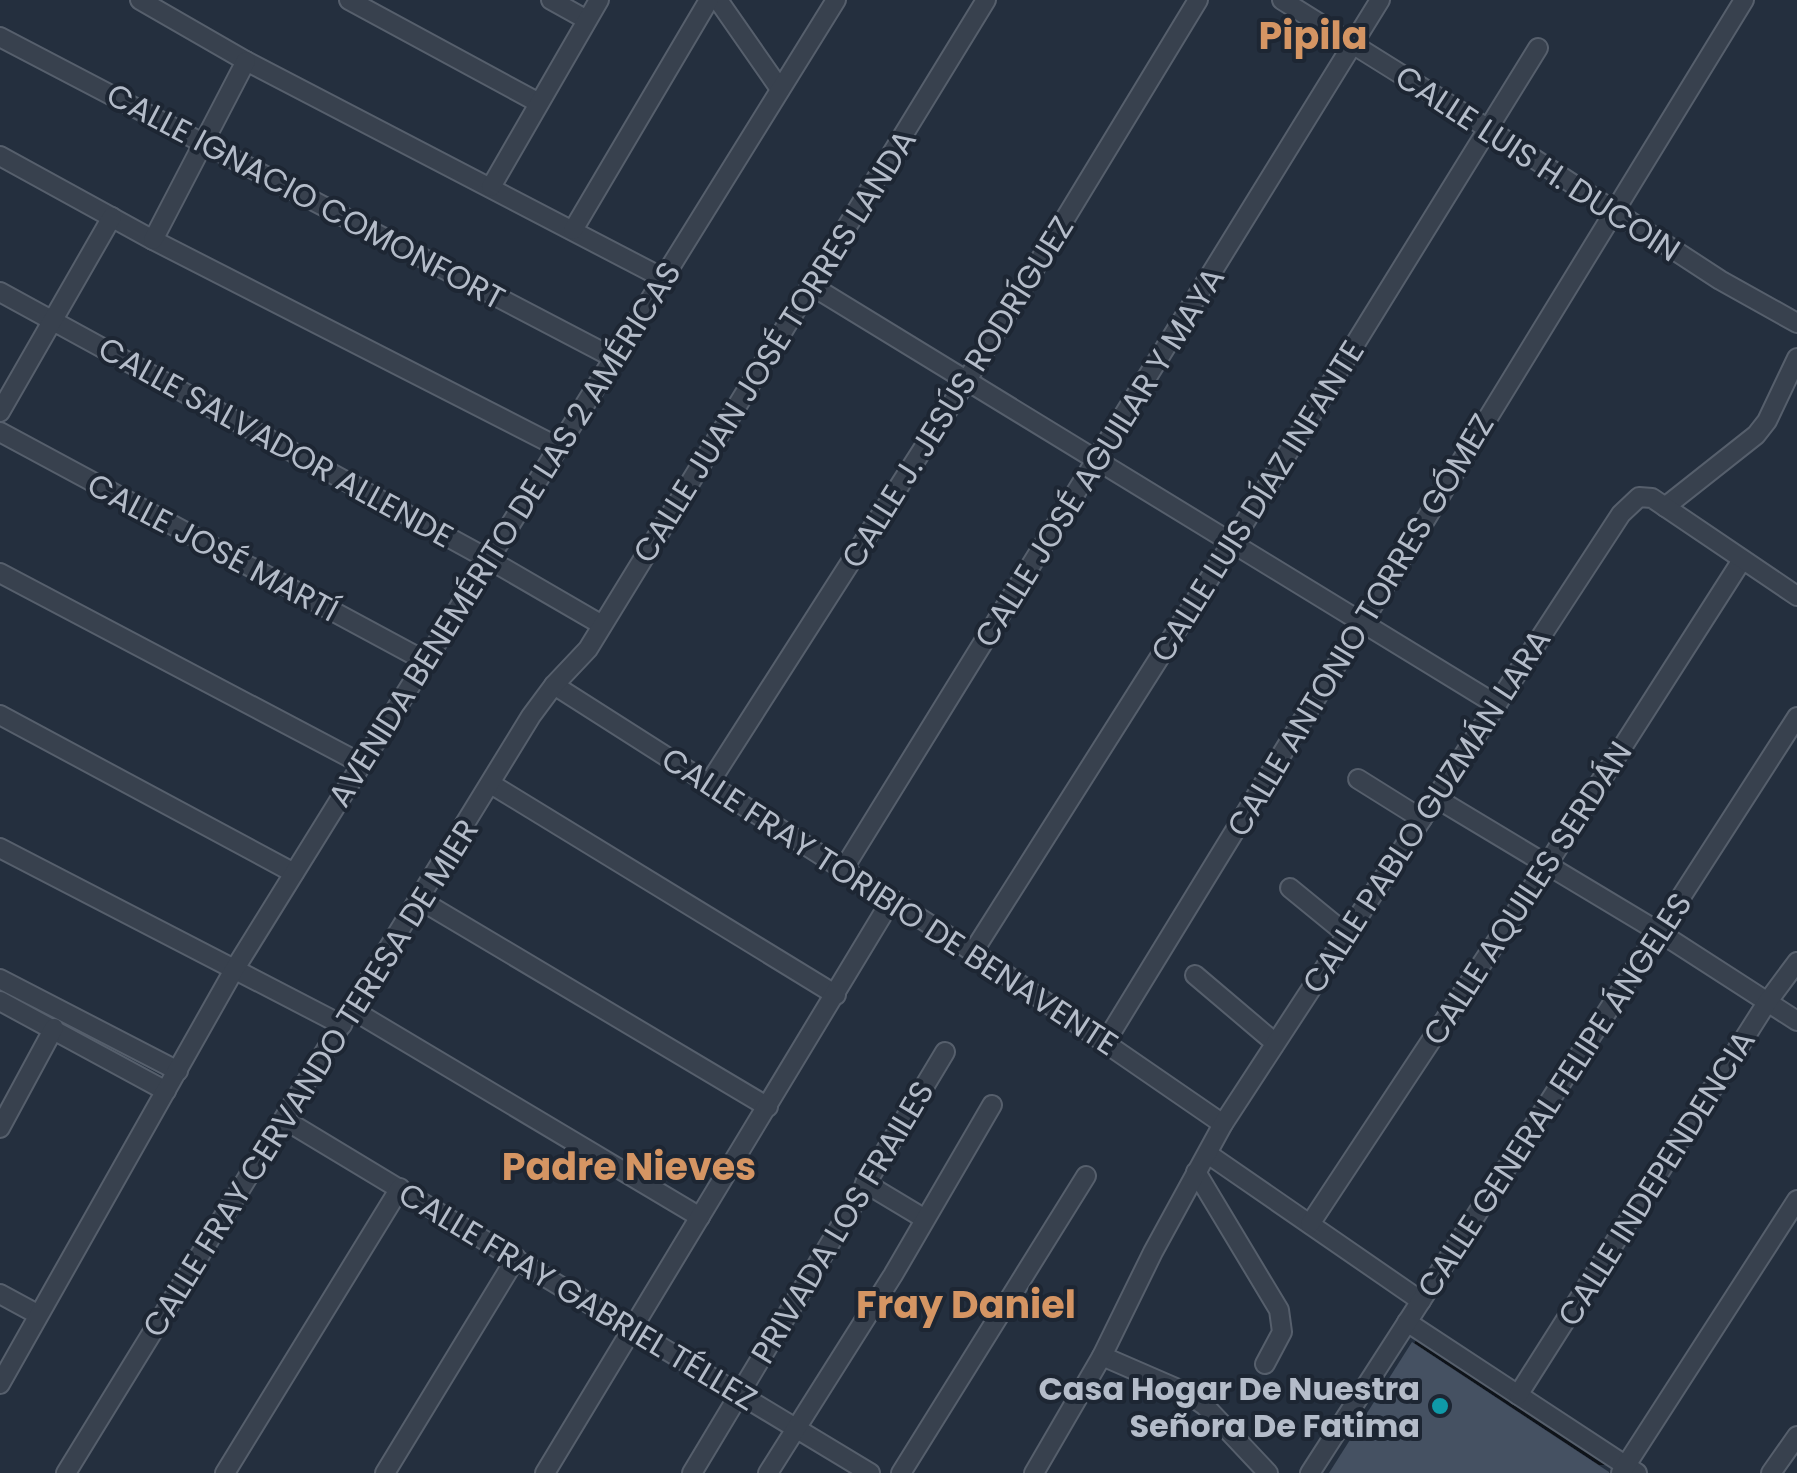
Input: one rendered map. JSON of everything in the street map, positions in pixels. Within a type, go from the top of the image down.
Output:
[{"type":"street","points":[[349,0],[539,103]]},
{"type":"street","points":[[551,0],[587,20]]},
{"type":"street","points":[[491,186],[598,0]]},
{"type":"street","points":[[573,230],[710,0]]},
{"type":"street","points":[[718,0],[780,90]]},
{"type":"street","name":"AVENIDA BENEMÉRITO DE LAS 2 AMÉRICAS","points":[[0,1384],[234,970],[836,0]]},
{"type":"street","name":"CALLE JUAN JOSÉ TORRES LANDA","points":[[554,684],[580,661],[986,0]]},
{"type":"street","name":"CALLE J. JESÚS RODRÍGUEZ","points":[[710,782],[967,380],[1198,0]]},
{"type":"street","name":"CALLE LUIS H. DUCOIN","points":[[1282,0],[1720,280],[1797,323]]},
{"type":"street","name":"CALLE JOSÉ AGUILAR Y MAYA","points":[[844,868],[1380,0]]},
{"type":"street","name":"CALLE ANTONIO TORRES GÓMEZ","points":[[1106,1041],[1744,0]]},
{"type":"street","points":[[149,1],[246,61],[661,277]]},
{"type":"street","name":"CALLE IGNACIO COMONFORT","points":[[0,37],[612,357]]},
{"type":"street","name":"CALLE LUIS DÍAZ INFANTE","points":[[973,952],[1538,48]]},
{"type":"street","points":[[154,240],[246,61]]},
{"type":"street","points":[[0,156],[154,240],[558,448]]},
{"type":"street","points":[[0,412],[112,217]]},
{"type":"street","points":[[812,286],[1497,705]]},
{"type":"street","name":"CALLE SALVADOR ALLENDE","points":[[0,292],[602,625]]},
{"type":"street","points":[[1797,358],[1767,421],[1756,435],[1665,507],[1797,596]]},
{"type":"street","name":"CALLE JOSÉ MARTÍ","points":[[0,432],[427,662]]},
{"type":"street","name":"CALLE PABLO GUZMÁN LARA","points":[[1208,1154],[1274,1042],[1598,548],[1633,501],[1644,497],[1665,507]]},
{"type":"street","name":"CALLE AQUILES SERDÁN","points":[[1310,1224],[1548,865],[1742,560]]},
{"type":"street","points":[[0,573],[362,764]]},
{"type":"street","name":"CALLE FRAY TORIBIO DE BENAVENTE","points":[[554,684],[973,952],[1223,1124]]},
{"type":"street","name":"CALLE FRAY CERVANDO TERESA DE MIER","points":[[66,1473],[554,684]]},
{"type":"street","points":[[0,715],[294,873]]},
{"type":"street","name":"CALLE GENERAL FELIPE ÁNGELES","points":[[1310,1473],[1797,717]]},
{"type":"street","points":[[1358,780],[1422,819]]},
{"type":"street","points":[[491,784],[836,994]]},
{"type":"street","points":[[1436,798],[1659,932],[1797,1021]]},
{"type":"street","points":[[0,848],[234,970],[346,1017],[700,1218]]},
{"type":"street","points":[[1290,888],[1345,933]]},
{"type":"street","points":[[545,1473],[892,899]]},
{"type":"street","points":[[420,900],[768,1106]]},
{"type":"street","name":"CALLE INDEPENDENCIA","points":[[1518,1395],[1768,1001],[1797,962]]},
{"type":"street","points":[[1194,975],[1274,1042]]},
{"type":"street","points":[[0,979],[178,1070]]},
{"type":"street","points":[[0,1001],[166,1090]]},
{"type":"street","points":[[0,1128],[54,1028]]},
{"type":"street","name":"PRIVADA LOS FRAILES","points":[[692,1473],[944,1052]]},
{"type":"street","points":[[768,1473],[992,1105]]},
{"type":"street","name":"CALLE FRAY GABRIEL TÉLLEZ","points":[[286,1120],[870,1473]]},
{"type":"street","points":[[1034,1473],[1102,1356],[1208,1154],[1421,1301]]},
{"type":"street","points":[[1196,1172],[1279,1310],[1282,1332],[1265,1364]]},
{"type":"street","points":[[900,1473],[1086,1176]]},
{"type":"street","points":[[866,1183],[925,1220]]},
{"type":"street","points":[[225,1473],[400,1188]]},
{"type":"street","points":[[1407,1322],[1628,1471],[1797,1200]]},
{"type":"street","points":[[385,1473],[516,1258]]},
{"type":"street","points":[[0,1294],[37,1314]]},
{"type":"street","points":[[1102,1356],[1185,1392],[1205,1406],[1268,1473]]},
{"type":"street","points":[[1771,1473],[1797,1436]]},
{"type":"building","name":"Casa Hogar De Nuestra Señora De Fatima","points":[[1412,1342],[1609,1472],[1609,1473],[1329,1473]]},
{"type":"place","name":"Casa Hogar De Nuestra Señora De Fatima","points":[[1440,1406]]},
{"type":"district","name":"Pipila","points":[[1313,35]]},
{"type":"district","name":"Padre Nieves","points":[[629,1166]]},
{"type":"district","name":"Fray Daniel","points":[[966,1304]]}]
